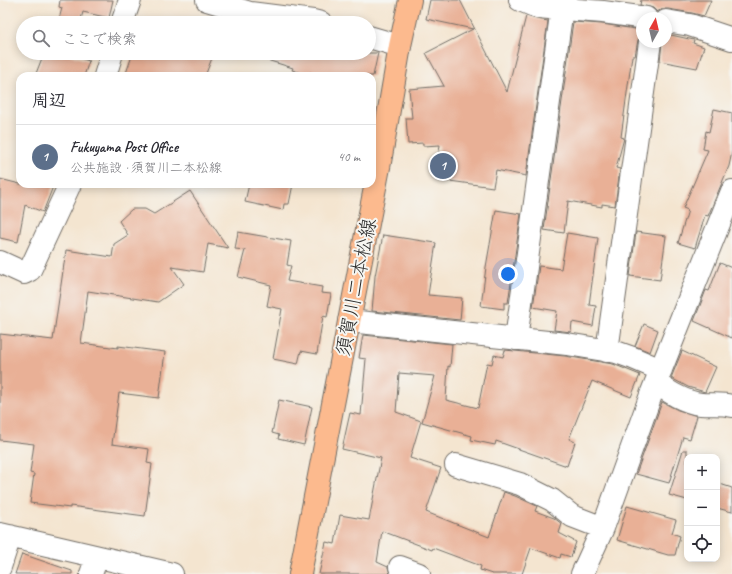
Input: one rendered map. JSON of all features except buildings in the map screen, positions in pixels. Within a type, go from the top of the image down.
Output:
[{"type":"main road","name":"須賀川二本松線","points":[[376,183],[400,46],[410,0]]},
{"type":"main road","name":"須賀川二本松線","points":[[300,574],[375,188]]},
{"type":"street","points":[[124,16],[130,0]]},
{"type":"street","points":[[207,0],[250,13],[274,16]]},
{"type":"street","points":[[520,0],[537,7],[638,11]]},
{"type":"street","points":[[516,338],[562,8]]},
{"type":"street","points":[[672,22],[690,25],[732,40]]},
{"type":"street","points":[[376,39],[400,46]]},
{"type":"street","points":[[607,351],[649,48]]},
{"type":"street","points":[[106,72],[110,60]]},
{"type":"street","points":[[0,262],[24,273],[30,270],[68,188]]},
{"type":"street","points":[[582,574],[603,528],[658,377],[732,191]]},
{"type":"street","points":[[349,322],[516,338],[607,351],[633,358],[658,377],[673,394],[701,404],[732,406]]},
{"type":"street","points":[[456,465],[520,484],[552,500],[572,516],[603,528]]},
{"type":"street","points":[[0,567],[5,535],[94,565],[172,574]]},
{"type":"place","name":"Fukuyama Post Office","points":[[443,166]]}]
